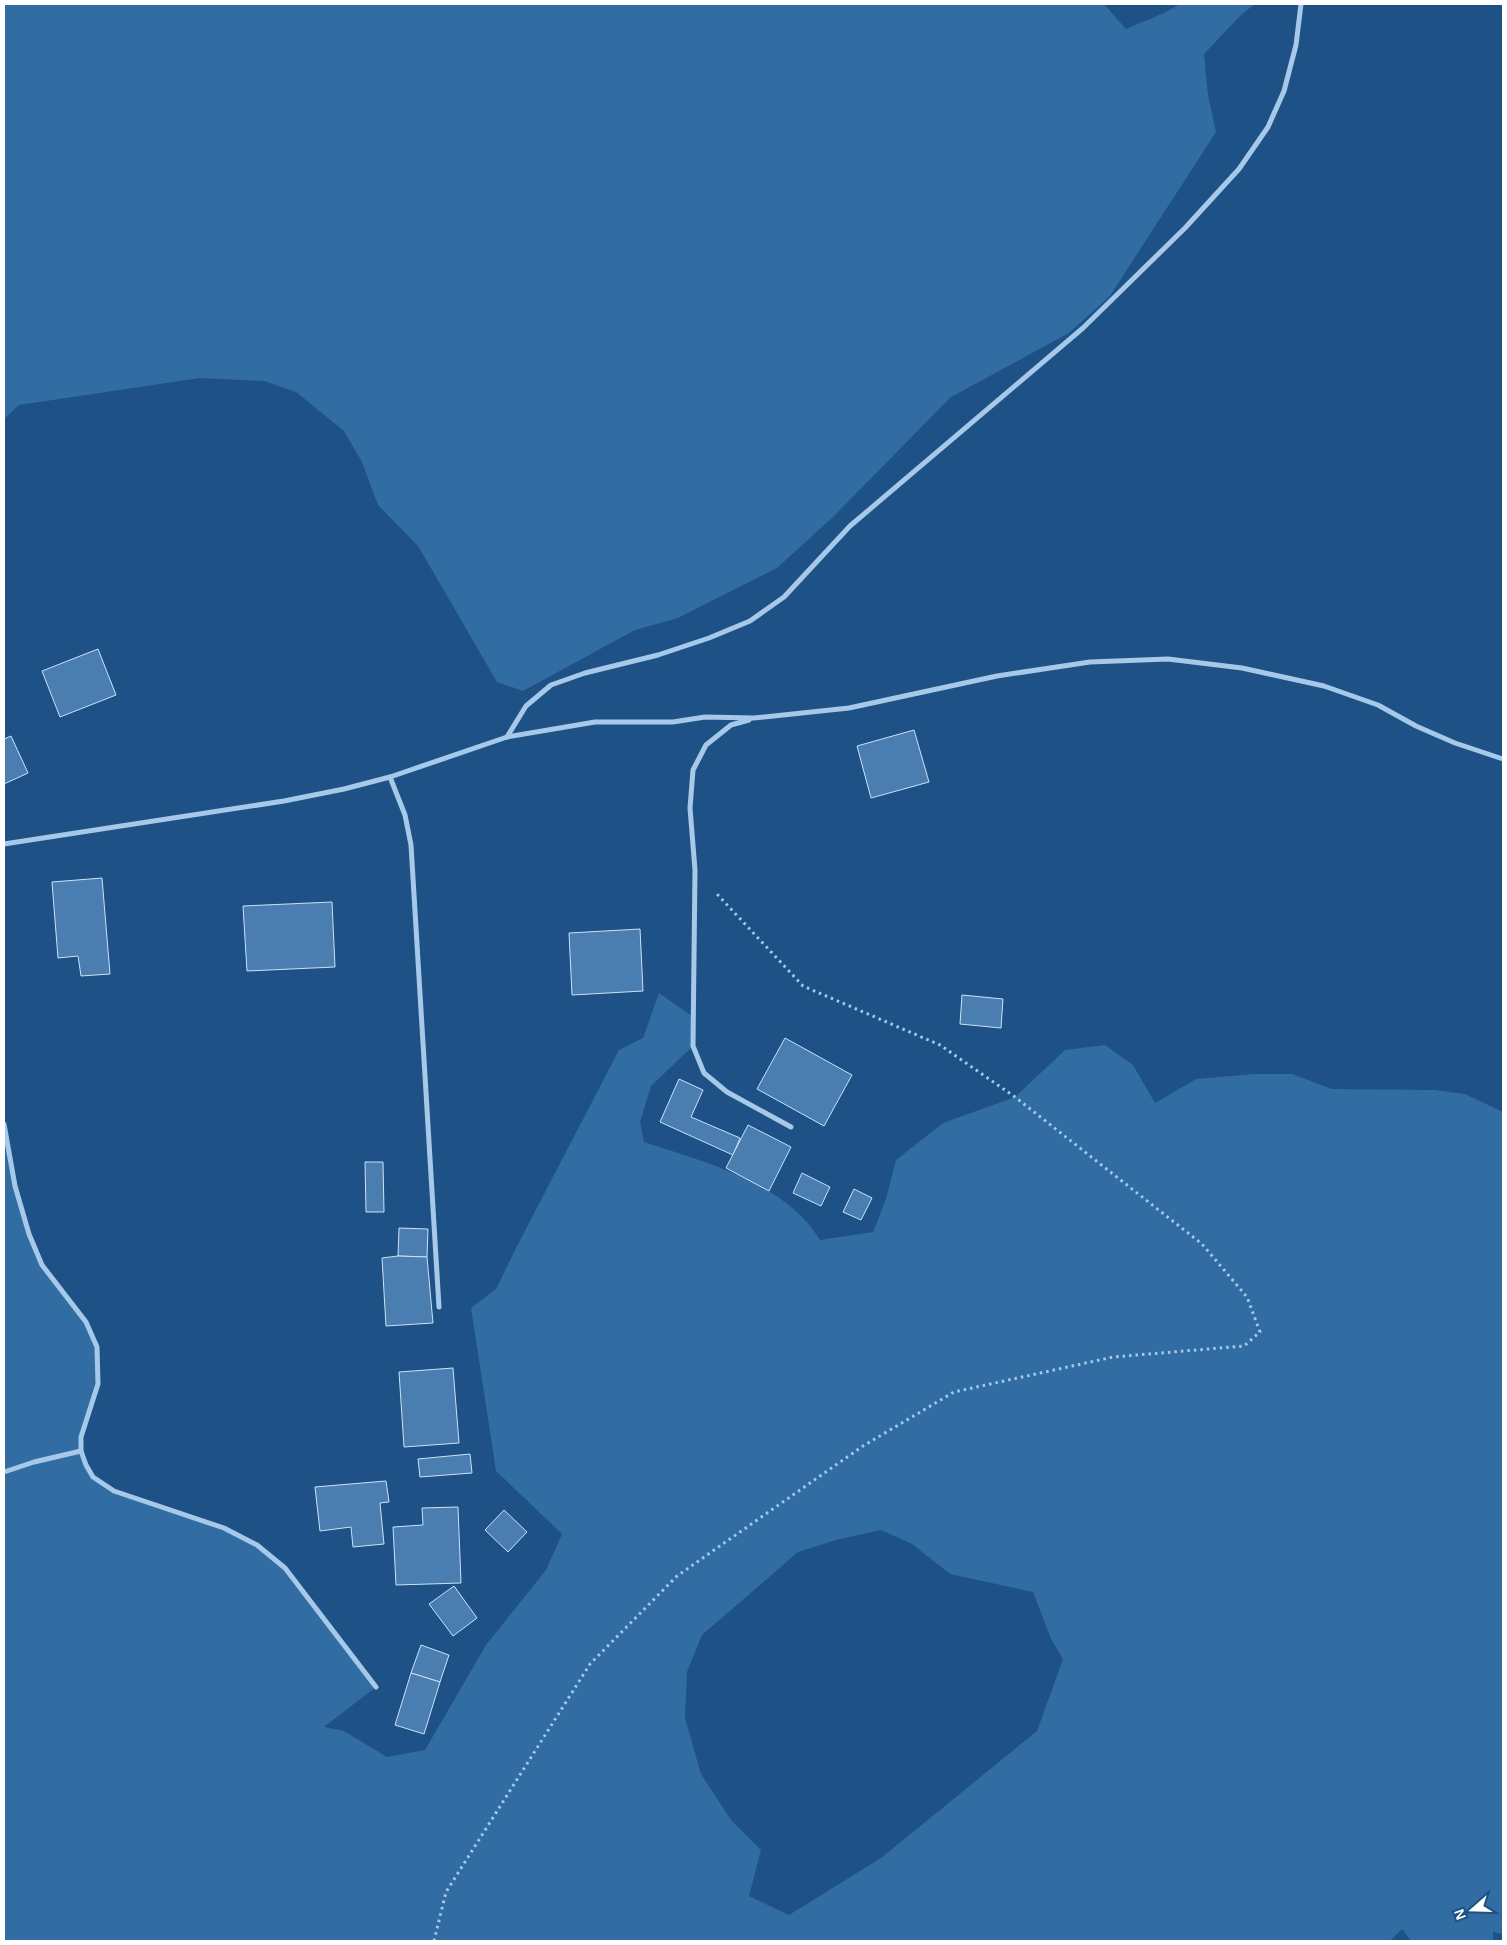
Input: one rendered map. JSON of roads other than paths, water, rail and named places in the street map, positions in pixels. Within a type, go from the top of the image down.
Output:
[{"type":"street","points":[[507,736],[526,706],[551,685],[585,673],[658,655],[709,638],[750,621],[784,597],[850,526],[1083,328],[1185,228],[1239,169],[1268,127],[1284,91],[1296,46],[1301,4]]},
{"type":"street","points":[[4,844],[284,801],[390,778],[507,736],[596,722],[674,722],[705,717],[754,718],[849,708],[997,676],[1090,662],[1168,659],[1242,668],[1324,686],[1378,705],[1416,726],[1455,743],[1503,759]]},
{"type":"street","points":[[754,718],[731,725],[706,745],[693,770],[690,808],[695,870],[693,1046],[704,1073],[727,1092],[791,1127]]},
{"type":"street","points":[[390,778],[405,815],[411,845],[438,1307]]},
{"type":"street","points":[[4,1124],[15,1186],[28,1234],[42,1265],[86,1322],[97,1347],[98,1384],[81,1437],[81,1452],[93,1476],[114,1491],[224,1528],[257,1545],[285,1568],[376,1687]]},
{"type":"street","points":[[4,1472],[34,1462],[81,1452]]}]
